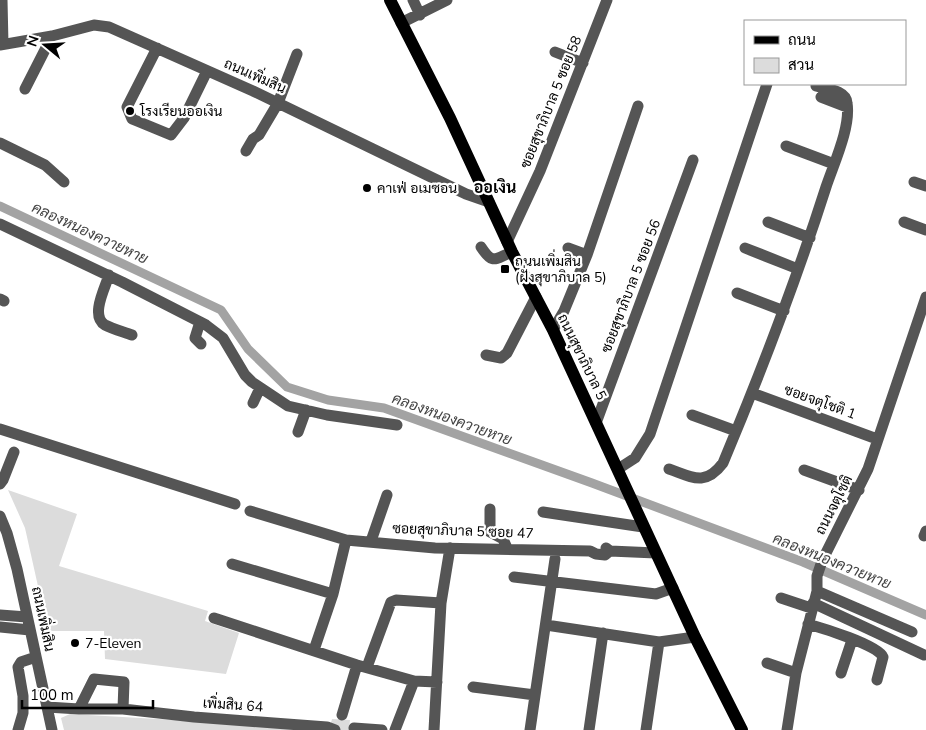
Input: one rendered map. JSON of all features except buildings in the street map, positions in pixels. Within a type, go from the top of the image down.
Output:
[{"type":"main road","name":"ถนนสุขาภิบาล 5","points":[[390,0],[450,118],[510,247],[553,330],[695,637],[742,730]]},
{"type":"street","points":[[1,44],[2,0]]},
{"type":"street","points":[[412,0],[420,15]]},
{"type":"street","points":[[401,23],[447,0]]},
{"type":"street","name":"ซอยสุขาภิบาล 5 ซอย 58","points":[[510,247],[607,0]]},
{"type":"street","name":"ถนนเพิ่มสิน","points":[[1,44],[52,36],[87,27],[102,26],[121,32],[278,103],[466,194],[489,202]]},
{"type":"street","points":[[25,90],[52,36]]},
{"type":"street","points":[[157,48],[127,107],[132,119],[171,135],[184,118],[207,71]]},
{"type":"street","points":[[555,52],[583,63]]},
{"type":"street","points":[[246,151],[259,135],[278,103],[297,54]]},
{"type":"street","points":[[618,469],[635,458],[650,434],[767,85]]},
{"type":"street","points":[[669,469],[696,479],[702,479],[708,477],[723,463],[784,311],[845,130],[848,102],[845,96],[839,92],[816,86]]},
{"type":"street","points":[[821,97],[847,107]]},
{"type":"street","points":[[553,330],[564,311],[587,255],[638,106]]},
{"type":"street","points":[[0,143],[45,165],[64,182]]},
{"type":"street","points":[[786,146],[834,164]]},
{"type":"street","name":"ซอยสุขาภิบาล 5 ซอย 56","points":[[596,423],[693,160]]},
{"type":"street","points":[[914,182],[926,186]]},
{"type":"street","points":[[768,222],[810,238]]},
{"type":"street","points":[[904,222],[926,230]]},
{"type":"street","points":[[0,224],[200,322],[223,338],[245,375],[260,388],[288,406],[327,415],[397,425]]},
{"type":"street","points":[[481,247],[488,258],[494,260],[510,247]]},
{"type":"street","points":[[568,248],[587,255]]},
{"type":"street","points":[[745,248],[798,269]]},
{"type":"street","points":[[108,276],[98,314],[101,321],[105,324],[132,335]]},
{"type":"street","points":[[736,293],[784,311]]},
{"type":"street","points":[[486,355],[501,358],[507,353],[536,297]]},
{"type":"street","name":"ถนนจตุโชติ","points":[[787,730],[796,673],[817,591],[817,576],[822,561],[868,470],[877,439],[923,317],[926,297]]},
{"type":"street","points":[[200,322],[196,338],[201,344]]},
{"type":"street","points":[[253,403],[260,388]]},
{"type":"street","name":"ซอยจตุโชติ 1","points":[[752,393],[877,439]]},
{"type":"street","points":[[298,432],[306,410]]},
{"type":"street","points":[[692,414],[736,431]]},
{"type":"street","points":[[0,429],[234,504]]},
{"type":"street","points":[[0,484],[14,452]]},
{"type":"street","points":[[804,470],[859,490]]},
{"type":"street","points":[[371,541],[387,494]]},
{"type":"street","points":[[490,509],[489,530],[491,534],[503,539],[507,548]]},
{"type":"street","name":"ซอยสุขาภิบาล 5 ซอย 47","points":[[250,511],[346,540],[450,548],[590,551],[597,546],[605,547],[610,551],[656,553]]},
{"type":"street","points":[[543,512],[643,526]]},
{"type":"street","name":"ถนนเพิ่มสิน","points":[[0,516],[17,569],[52,730]]},
{"type":"street","points":[[314,650],[333,594],[346,540]]},
{"type":"street","points":[[434,730],[441,603],[450,548]]},
{"type":"street","points":[[530,730],[554,559]]},
{"type":"street","points":[[232,564],[333,594]]},
{"type":"street","points":[[514,577],[656,594],[673,588]]},
{"type":"street","points":[[817,591],[912,632]]},
{"type":"street","points":[[781,598],[812,606],[924,655]]},
{"type":"street","points":[[342,716],[387,607],[391,602],[396,600],[441,603]]},
{"type":"street","points":[[0,615],[27,617]]},
{"type":"street","points":[[214,618],[414,681],[437,682]]},
{"type":"street","points":[[808,624],[840,634],[878,650],[883,657],[877,680]]},
{"type":"street","points":[[546,625],[660,642],[695,637]]},
{"type":"street","points":[[0,627],[30,630]]},
{"type":"street","points":[[589,730],[603,633]]},
{"type":"street","points":[[841,673],[852,640]]},
{"type":"street","points":[[646,730],[660,642]]},
{"type":"street","points":[[18,730],[23,713],[23,696],[18,667],[21,662],[36,657]]},
{"type":"street","points":[[768,663],[796,673]]},
{"type":"street","points":[[79,709],[94,679],[124,682],[122,709]]},
{"type":"street","points":[[394,730],[414,681]]},
{"type":"street","points":[[473,687],[535,694]]},
{"type":"street","name":"เพิ่มสิน 64","points":[[47,707],[122,709],[331,728]]},
{"type":"street","points":[[354,728],[382,730]]},
{"type":"green space","points":[[8,490],[77,514],[59,566],[208,611],[205,621],[239,633],[226,674],[105,659],[104,631],[48,631],[25,528]]},
{"type":"green space","points":[[70,714],[211,722],[301,730],[64,730],[61,718]]},
{"type":"green space","points":[[332,719],[350,720],[349,730],[329,730]]},
{"type":"waterway","name":"คลองหนองควายหาย","points":[[0,206],[221,310],[248,349],[287,387],[328,400],[384,408],[803,562],[926,615]]},
{"type":"place","name":"โรงเรียนออเงิน","points":[[130,111]]},
{"type":"place","name":"คาเฟ่ อเมซอน","points":[[367,188]]},
{"type":"place","name":"ถนนเพิ่มสิน (ฝั่งสุขาภิบาล 5)","points":[[505,269]]},
{"type":"place","name":"7-Eleven","points":[[75,643]]},
{"type":"district","name":"ออเงิน","points":[[495,188]]}]
